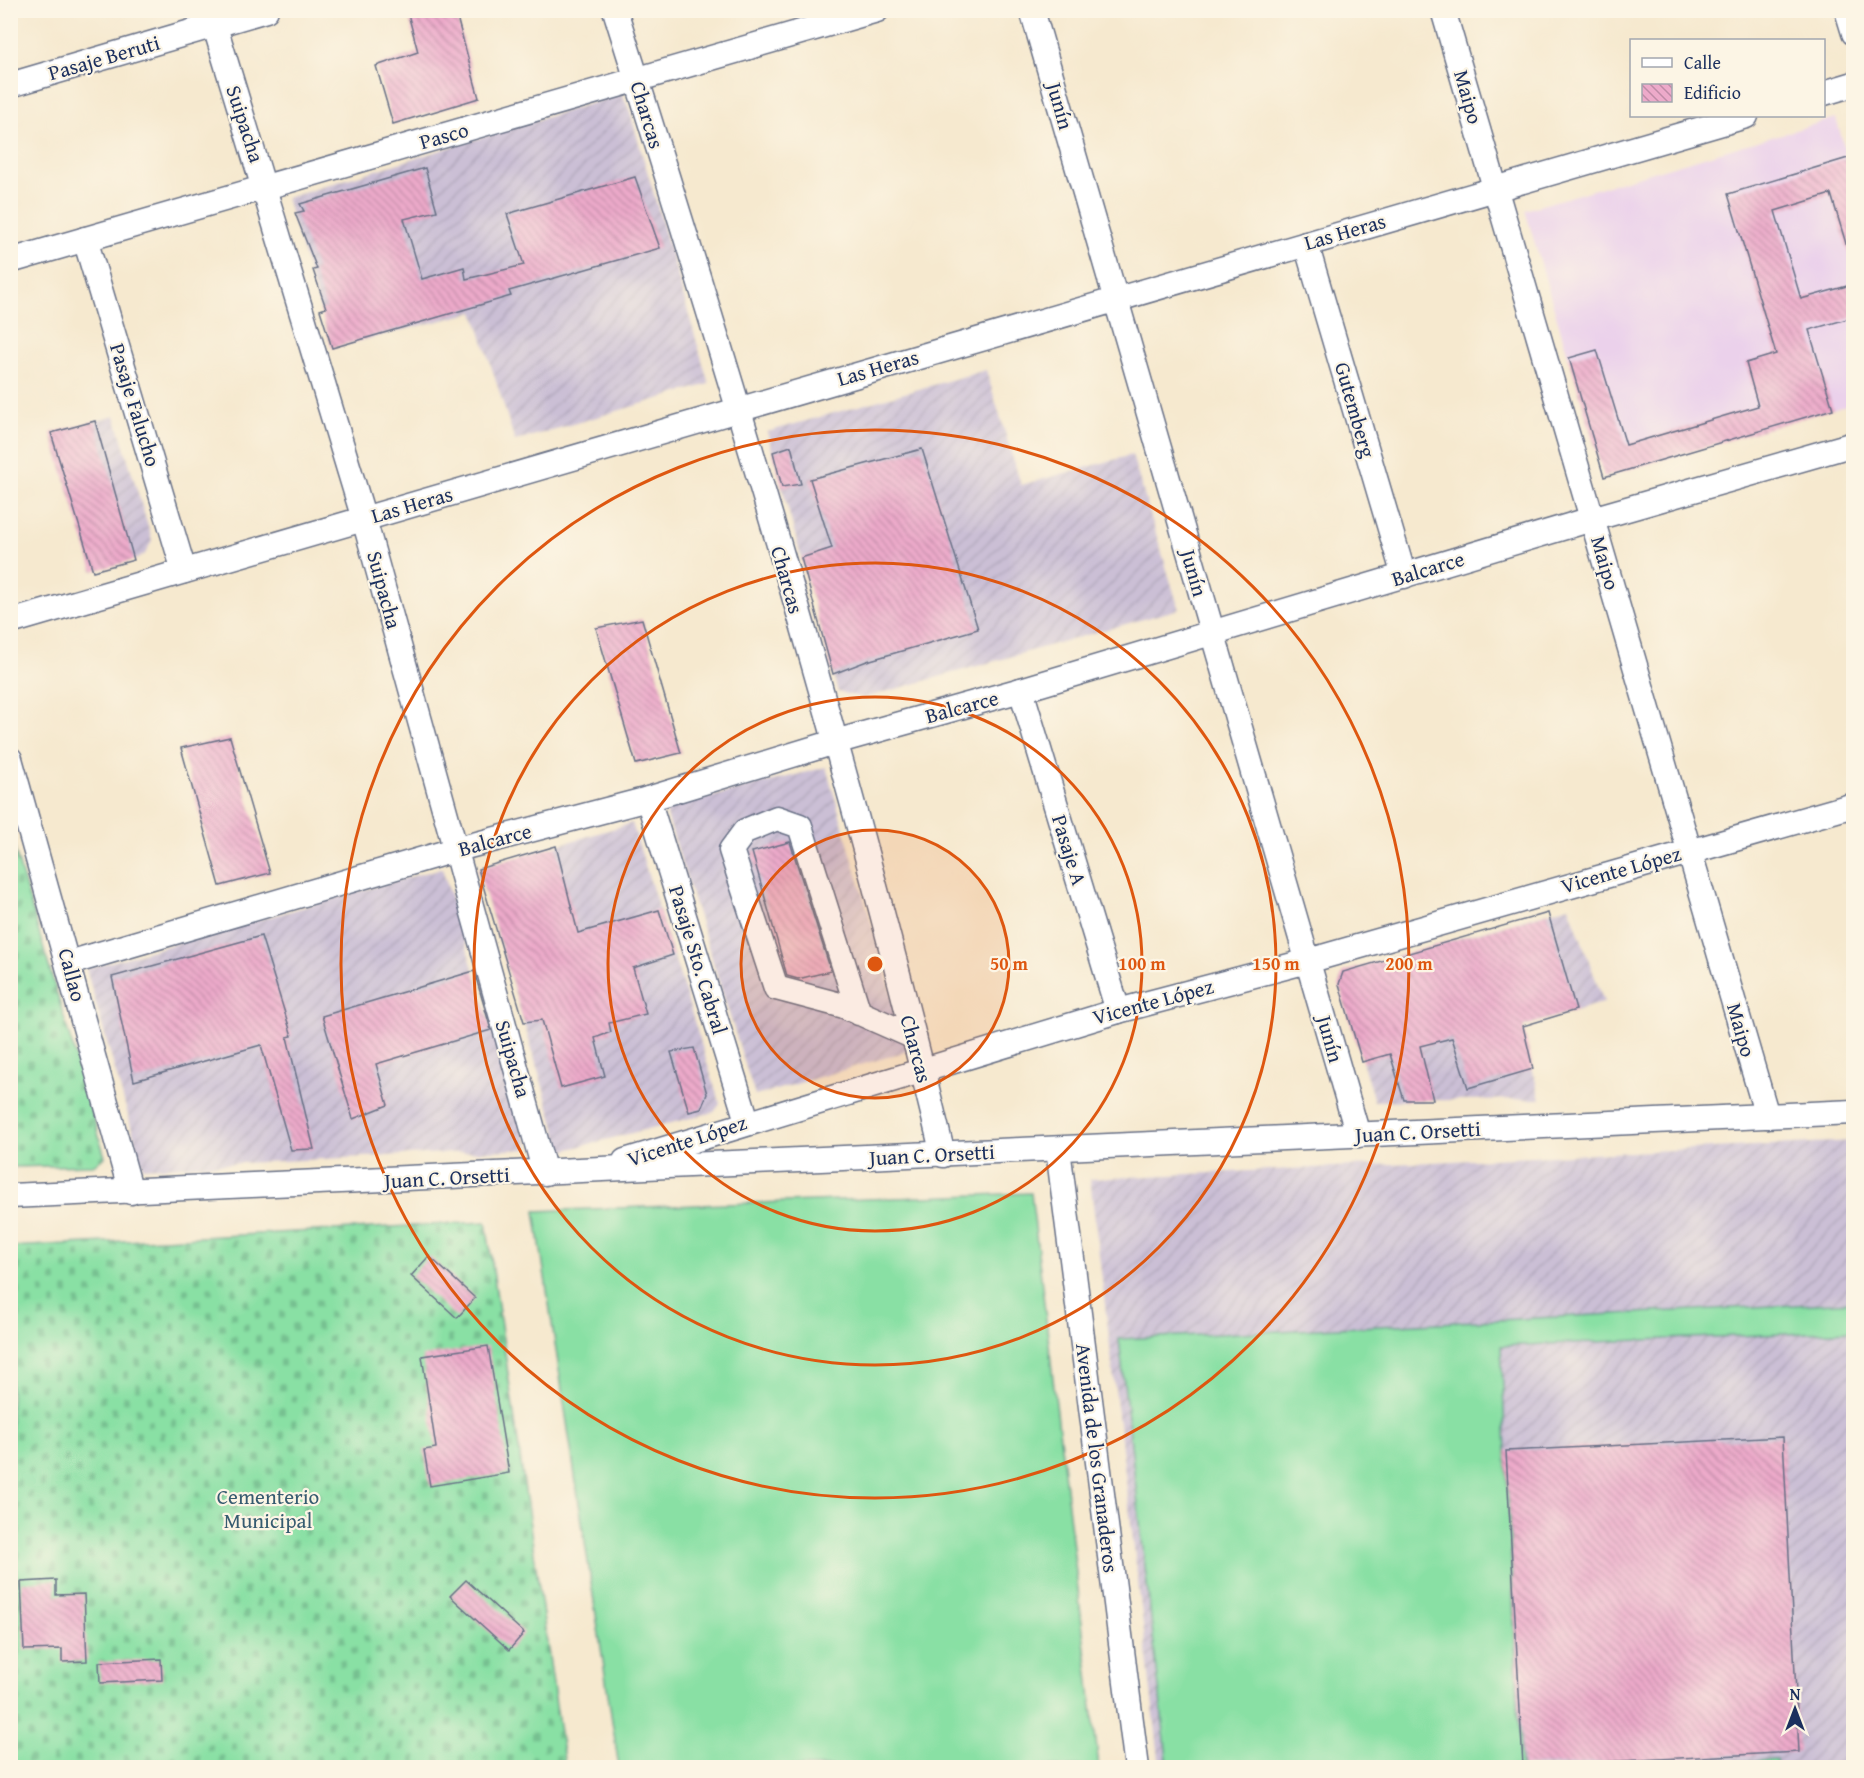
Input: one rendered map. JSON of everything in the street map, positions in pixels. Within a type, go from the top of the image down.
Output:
[{"type":"street","name":"Pasaje Beruti","points":[[10,84],[212,18],[266,10]]},
{"type":"street","name":"Charcas","points":[[615,10],[835,742],[943,1155]]},
{"type":"street","name":"Pasco","points":[[10,261],[877,10]]},
{"type":"street","name":"Junín","points":[[1032,10],[1358,1135]]},
{"type":"street","name":"Maipo","points":[[1443,10],[1767,1116]]},
{"type":"street","points":[[1847,10],[1854,33]]},
{"type":"street","name":"Suipacha","points":[[212,18],[364,519],[545,1173]]},
{"type":"street","points":[[1825,93],[1854,84]]},
{"type":"street","name":"Las Heras","points":[[10,622],[1743,117]]},
{"type":"street","name":"Pasaje Falucho","points":[[85,239],[184,571]]},
{"type":"street","name":"Gutemberg","points":[[1306,244],[1404,576]]},
{"type":"street","name":"Balcarce","points":[[69,963],[454,850],[648,799],[835,742],[1021,690],[1211,631],[1854,444]]},
{"type":"street","name":"Pasaje A","points":[[1021,690],[1118,1011]]},
{"type":"street","name":"Callao","points":[[10,759],[69,963],[131,1192]]},
{"type":"street","name":"Pasaje Sto. Cabral","points":[[648,799],[747,1121]]},
{"type":"street","name":"Vicente López","points":[[594,1171],[747,1121],[1118,1011],[1308,960],[1688,850],[1854,805]]},
{"type":"street","points":[[859,1013],[800,826],[777,818],[745,831],[731,850],[776,988],[859,1013],[914,1037]]},
{"type":"street","name":"Juan C. Orsetti","points":[[10,1196],[1854,1112]]},
{"type":"street","name":"Avenida de los Granaderos","points":[[1058,1149],[1137,1767]]},
{"type":"shaded area","points":[[622,94],[630,112],[709,384],[515,441],[474,312],[332,348],[286,198]]},
{"type":"shaded area","points":[[1836,118],[1853,178],[1853,403],[1604,477],[1525,210]]},
{"type":"shaded area","points":[[986,370],[1021,485],[1132,455],[1179,609],[864,698],[838,692],[767,432]]},
{"type":"shaded area","points":[[115,416],[152,540],[145,554],[134,560],[93,571],[51,433]]},
{"type":"shaded area","points":[[826,767],[908,1051],[755,1096],[665,809]]},
{"type":"shaded area","points":[[632,823],[720,1104],[714,1112],[562,1151],[478,869]]},
{"type":"shaded area","points":[[442,868],[529,1149],[143,1168],[86,969]]},
{"type":"shaded area","points":[[1569,906],[1604,1002],[1522,1027],[1540,1099],[1374,1101],[1339,984],[1343,972]]},
{"type":"shaded area","points":[[1853,1141],[1853,1767],[1160,1767],[1090,1179]]},
{"type":"green space","points":[[10,834],[105,1157],[93,1165],[11,1167]]},
{"type":"green space","points":[[1031,1193],[1099,1767],[619,1767],[535,1211]]},
{"type":"green space","name":"Cementerio Municipal","points":[[486,1222],[565,1767],[11,1768],[11,1247]]},
{"type":"green space","points":[[1853,1302],[1853,1331],[1501,1346],[1521,1767],[1168,1767],[1119,1339]]},
{"type":"green space","points":[[1777,1760],[1777,1768],[1611,1767]]},
{"type":"building","points":[[407,10],[455,10],[479,98],[393,124],[376,66],[418,52]]},
{"type":"building","points":[[1848,158],[1854,178],[1854,257],[1850,257],[1831,194],[1775,211],[1801,299],[1854,284],[1854,317],[1809,330],[1833,409],[1604,477],[1569,358],[1597,350],[1626,445],[1758,406],[1746,363],[1776,354],[1728,194]]},
{"type":"building","points":[[425,168],[437,211],[404,219],[422,279],[464,267],[466,279],[524,265],[507,214],[635,177],[660,248],[509,291],[511,296],[332,348],[320,310],[326,308],[313,270],[317,269],[295,213],[304,211],[300,204]]},
{"type":"building","points":[[95,421],[134,560],[93,571],[51,433]]},
{"type":"building","points":[[791,446],[801,484],[782,487],[773,452]]},
{"type":"building","points":[[922,449],[978,629],[867,661],[833,674],[801,558],[832,548],[810,479]]},
{"type":"building","points":[[642,619],[681,753],[636,764],[596,628]]},
{"type":"building","points":[[230,737],[270,873],[220,886],[181,748]]},
{"type":"building","points":[[790,842],[831,971],[798,979],[787,976],[752,852]]},
{"type":"building","points":[[556,846],[578,933],[659,910],[673,955],[633,968],[646,1014],[609,1023],[611,1032],[595,1038],[605,1076],[561,1088],[542,1020],[524,1022],[478,869]]},
{"type":"building","points":[[1548,913],[1576,1010],[1523,1026],[1533,1069],[1468,1088],[1452,1038],[1420,1046],[1433,1100],[1404,1100],[1390,1054],[1362,1062],[1339,984],[1343,972]]},
{"type":"building","points":[[261,936],[292,1036],[287,1037],[314,1149],[291,1150],[261,1045],[134,1081],[112,977]]},
{"type":"building","points":[[474,971],[491,1030],[376,1064],[388,1105],[353,1119],[322,1016]]},
{"type":"building","points":[[694,1048],[707,1094],[701,1109],[689,1112],[671,1052]]},
{"type":"building","points":[[429,1256],[475,1298],[457,1318],[411,1276]]},
{"type":"building","points":[[488,1346],[509,1473],[430,1486],[424,1450],[436,1448],[422,1356]]},
{"type":"building","points":[[1783,1437],[1799,1752],[1523,1766],[1506,1451]]},
{"type":"building","points":[[56,1580],[56,1595],[84,1594],[87,1661],[62,1662],[62,1649],[24,1650],[21,1582]]},
{"type":"building","points":[[466,1580],[524,1633],[509,1650],[450,1596]]},
{"type":"building","points":[[161,1659],[162,1680],[100,1683],[99,1662]]}]
